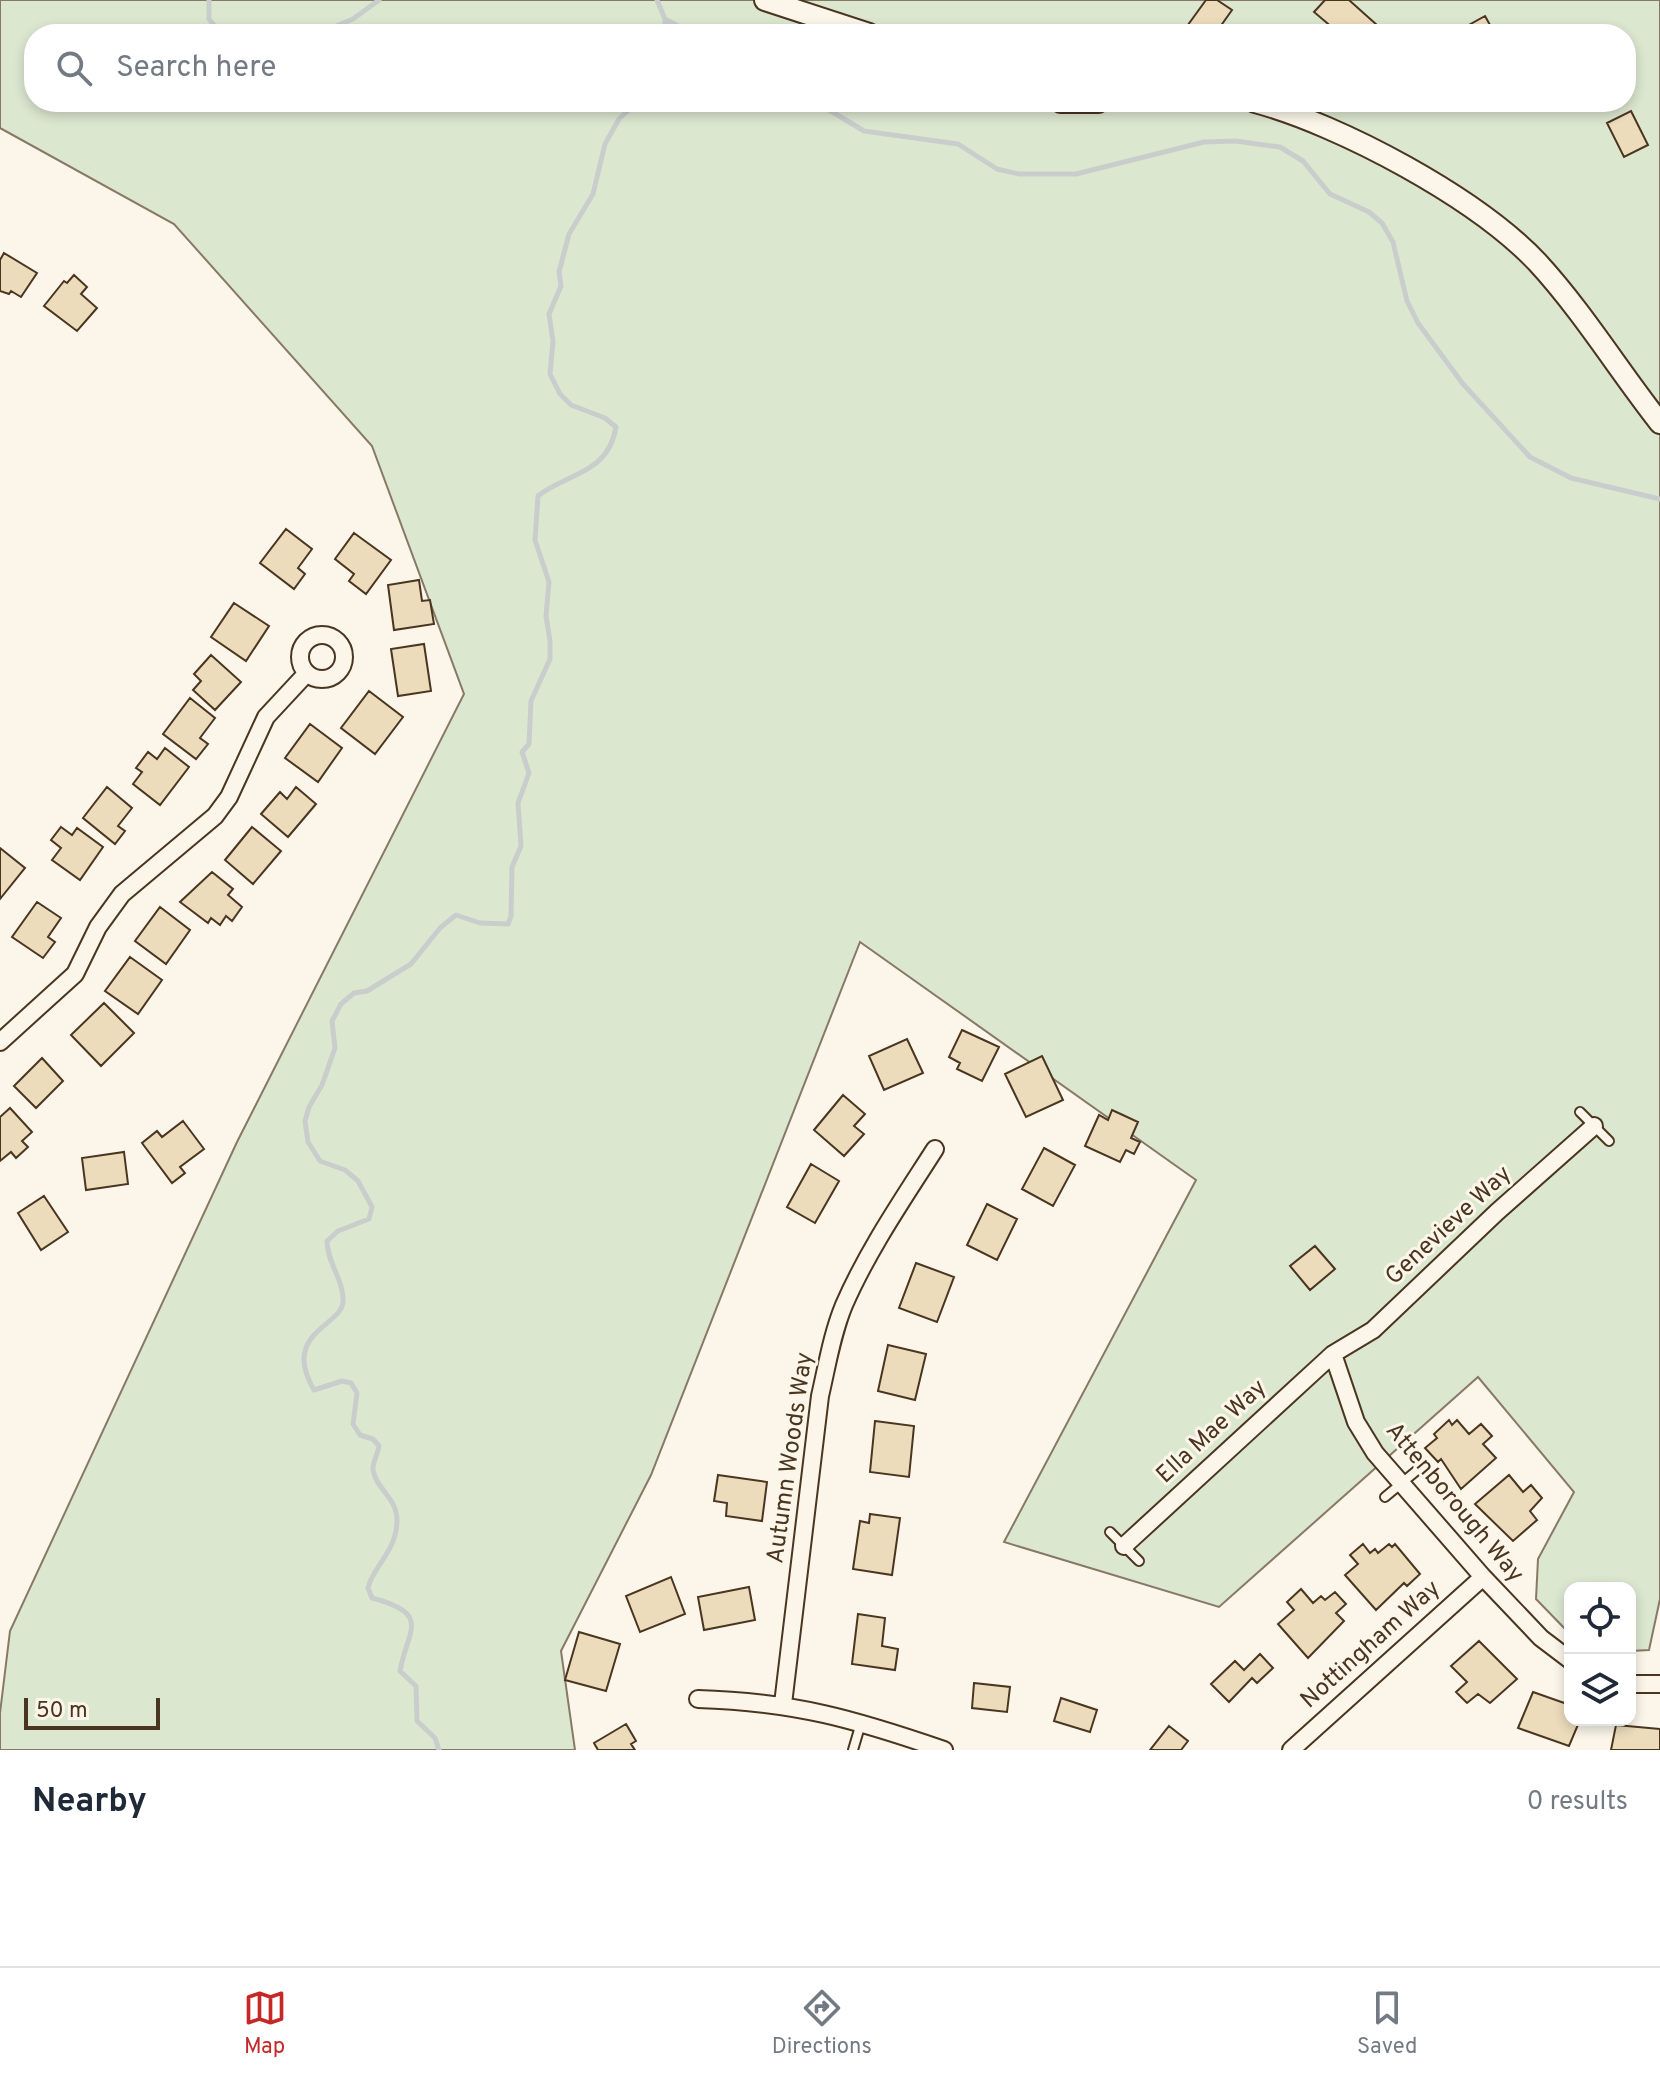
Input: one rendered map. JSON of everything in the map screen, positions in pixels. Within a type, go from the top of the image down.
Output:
[{"type":"street","points":[[765,0],[838,24]]},
{"type":"street","points":[[1283,112],[1314,123],[1382,157],[1466,204],[1508,234],[1539,265],[1660,423]]},
{"type":"street","points":[[0,1042],[75,974],[98,927],[122,894],[215,816],[229,797],[266,717],[306,674]]},
{"type":"street","name":"Genevieve Way","points":[[1333,1354],[1373,1330],[1497,1212],[1594,1126]]},
{"type":"street","name":"Autumn Woods Way","points":[[783,1704],[820,1396],[831,1349],[843,1308],[861,1270],[935,1149]]},
{"type":"street","name":"Attenborough Way","points":[[1333,1354],[1356,1422],[1375,1453],[1483,1577],[1541,1638],[1564,1655]]},
{"type":"street","name":"Ella Mae Way","points":[[1124,1546],[1333,1354]]},
{"type":"street","name":"Nottingham Way","points":[[1291,1750],[1483,1577]]},
{"type":"street","points":[[1636,1684],[1660,1684]]},
{"type":"street","points":[[698,1699],[783,1704],[861,1722],[944,1750]]},
{"type":"lane","points":[[1580,1112],[1609,1141]]},
{"type":"lane","points":[[1385,1497],[1421,1467]]},
{"type":"lane","points":[[1110,1532],[1139,1561]]},
{"type":"lane","points":[[853,1750],[861,1722]]},
{"type":"green space","points":[[0,0],[1660,0],[1660,1599],[1649,1650],[1636,1651],[1636,1582],[1564,1582],[1564,1628],[1536,1599],[1538,1559],[1574,1492],[1478,1377],[1219,1607],[1004,1542],[1196,1180],[860,942],[651,1475],[561,1651],[575,1750],[0,1750],[0,1713],[10,1631],[237,1142],[464,694],[372,446],[174,224],[0,128]]},
{"type":"building","points":[[1206,0],[1217,0],[1232,10],[1222,24],[1189,24]]},
{"type":"building","points":[[1325,0],[1349,0],[1376,24],[1328,24],[1314,12]]},
{"type":"building","points":[[1485,16],[1489,24],[1471,24]]},
{"type":"building","points":[[1632,112],[1648,145],[1624,157],[1607,123]]},
{"type":"building","points":[[4,253],[37,273],[21,297],[11,291],[9,294],[0,291],[0,260]]},
{"type":"building","points":[[74,275],[87,287],[81,294],[97,308],[77,331],[44,306],[64,281],[67,283]]},
{"type":"building","points":[[286,529],[312,549],[298,568],[305,574],[294,589],[260,563]]},
{"type":"building","points":[[354,533],[391,560],[366,594],[349,581],[354,574],[335,559]]},
{"type":"building","points":[[419,580],[422,601],[430,600],[434,624],[394,630],[388,585]]},
{"type":"building","points":[[234,603],[269,626],[246,661],[211,637]]},
{"type":"building","points":[[424,644],[431,691],[398,696],[391,649]]},
{"type":"building","points":[[211,655],[241,682],[215,710],[193,690],[201,681],[194,674]]},
{"type":"building","points":[[369,691],[403,717],[375,754],[341,728]]},
{"type":"building","points":[[190,698],[215,718],[200,738],[208,744],[196,759],[163,734]]},
{"type":"building","points":[[310,724],[342,748],[318,782],[285,758]]},
{"type":"building","points":[[165,748],[189,767],[160,805],[133,784],[142,772],[136,768],[148,752],[157,759]]},
{"type":"building","points":[[107,787],[132,808],[118,826],[125,831],[115,844],[83,818]]},
{"type":"building","points":[[296,787],[316,804],[288,837],[261,814],[280,792],[287,799]]},
{"type":"building","points":[[61,827],[72,835],[77,828],[103,847],[80,880],[52,860],[61,848],[51,840]]},
{"type":"building","points":[[252,827],[281,851],[253,884],[225,860]]},
{"type":"building","points":[[0,848],[25,868],[0,899]]},
{"type":"building","points":[[212,872],[233,889],[228,895],[242,907],[232,921],[226,916],[220,925],[211,918],[208,923],[180,902]]},
{"type":"building","points":[[37,902],[61,918],[48,937],[55,942],[43,958],[12,937]]},
{"type":"building","points":[[160,907],[190,930],[166,964],[135,941]]},
{"type":"building","points":[[130,957],[162,980],[138,1014],[105,991]]},
{"type":"building","points":[[104,1003],[134,1033],[101,1066],[71,1035]]},
{"type":"building","points":[[962,1030],[999,1047],[982,1081],[957,1069],[960,1063],[949,1057]]},
{"type":"building","points":[[907,1039],[923,1073],[884,1090],[869,1056]]},
{"type":"building","points":[[1042,1056],[1063,1100],[1026,1117],[1005,1074]]},
{"type":"building","points":[[42,1058],[63,1081],[36,1108],[14,1086]]},
{"type":"building","points":[[843,1095],[865,1114],[854,1126],[864,1134],[844,1156],[814,1130]]},
{"type":"building","points":[[10,1108],[32,1132],[22,1141],[28,1147],[16,1158],[11,1152],[0,1161],[0,1117]]},
{"type":"building","points":[[1112,1110],[1138,1122],[1131,1138],[1140,1142],[1134,1154],[1126,1150],[1120,1162],[1085,1146],[1099,1115],[1108,1120]]},
{"type":"building","points":[[183,1121],[204,1149],[180,1167],[185,1173],[172,1183],[142,1143],[157,1131],[162,1137]]},
{"type":"building","points":[[1044,1148],[1075,1165],[1053,1206],[1022,1189]]},
{"type":"building","points":[[124,1152],[128,1184],[86,1190],[82,1158]]},
{"type":"building","points":[[811,1164],[839,1181],[815,1223],[787,1207]]},
{"type":"building","points":[[44,1196],[68,1232],[41,1250],[18,1213]]},
{"type":"building","points":[[987,1204],[1017,1219],[997,1260],[967,1245]]},
{"type":"building","points":[[1315,1246],[1335,1269],[1310,1290],[1290,1266]]},
{"type":"building","points":[[916,1263],[954,1277],[937,1322],[899,1308]]},
{"type":"building","points":[[888,1345],[926,1354],[915,1400],[878,1391]]},
{"type":"building","points":[[1449,1420],[1452,1425],[1457,1420],[1469,1434],[1481,1424],[1492,1436],[1483,1444],[1496,1458],[1461,1489],[1441,1459],[1438,1462],[1425,1448],[1437,1438],[1434,1434]]},
{"type":"building","points":[[875,1421],[914,1426],[909,1477],[870,1472]]},
{"type":"building","points":[[718,1475],[767,1482],[762,1521],[726,1516],[727,1503],[714,1501]]},
{"type":"building","points":[[1509,1475],[1523,1492],[1531,1485],[1542,1498],[1530,1511],[1537,1520],[1513,1541],[1475,1504]]},
{"type":"building","points":[[870,1514],[900,1518],[892,1575],[853,1569],[860,1521],[869,1523]]},
{"type":"building","points":[[1363,1544],[1370,1553],[1375,1549],[1378,1553],[1389,1544],[1392,1547],[1395,1544],[1420,1574],[1407,1586],[1404,1583],[1376,1610],[1345,1575],[1358,1564],[1350,1555]]},
{"type":"building","points":[[671,1577],[685,1614],[640,1632],[626,1596]]},
{"type":"building","points":[[749,1587],[755,1620],[704,1630],[698,1597]]},
{"type":"building","points":[[1301,1589],[1313,1603],[1321,1596],[1325,1600],[1335,1592],[1346,1604],[1336,1613],[1344,1621],[1308,1658],[1278,1624],[1294,1610],[1287,1602]]},
{"type":"building","points":[[858,1614],[885,1618],[882,1646],[898,1649],[895,1670],[852,1664]]},
{"type":"building","points":[[579,1632],[620,1644],[606,1691],[565,1680]]},
{"type":"building","points":[[1479,1641],[1517,1679],[1490,1703],[1478,1694],[1467,1703],[1456,1692],[1467,1682],[1451,1666]]},
{"type":"building","points":[[1260,1654],[1273,1668],[1257,1683],[1252,1678],[1229,1702],[1211,1684],[1235,1661],[1244,1670]]},
{"type":"building","points":[[974,1683],[1010,1687],[1007,1712],[972,1708]]},
{"type":"building","points":[[1533,1692],[1564,1703],[1564,1726],[1577,1726],[1569,1746],[1518,1728]]},
{"type":"building","points":[[1061,1698],[1097,1710],[1090,1732],[1054,1721]]},
{"type":"building","points":[[626,1724],[636,1741],[631,1744],[635,1750],[598,1750],[594,1743]]},
{"type":"building","points":[[1169,1726],[1188,1741],[1181,1750],[1150,1750]]},
{"type":"building","points":[[1616,1726],[1660,1729],[1660,1750],[1611,1750]]},
{"type":"waterway","points":[[209,0],[209,19],[213,24]]},
{"type":"waterway","points":[[341,24],[379,0]]},
{"type":"waterway","points":[[657,0],[665,19],[674,24]]},
{"type":"waterway","points":[[665,19],[665,24]]},
{"type":"waterway","points":[[439,1750],[435,1738],[417,1721],[416,1686],[400,1671],[412,1625],[410,1617],[403,1610],[372,1598],[368,1588],[393,1541],[397,1520],[394,1506],[373,1470],[379,1446],[373,1439],[360,1435],[353,1424],[357,1393],[351,1383],[342,1381],[314,1390],[305,1371],[304,1355],[308,1343],[340,1310],[343,1301],[327,1241],[338,1231],[369,1219],[372,1207],[358,1181],[345,1170],[320,1161],[308,1142],[305,1121],[335,1048],[332,1021],[341,1004],[354,993],[367,991],[411,964],[440,928],[456,915],[480,923],[508,924],[511,916],[512,867],[521,846],[518,803],[529,773],[522,752],[529,744],[531,701],[550,659],[546,616],[549,582],[535,540],[538,496],[595,464],[612,443],[616,427],[605,418],[571,405],[560,394],[550,374],[553,341],[549,314],[561,286],[559,272],[569,234],[593,194],[605,144],[626,112]]},
{"type":"waterway","points":[[833,112],[864,131],[958,144],[997,169],[1019,174],[1076,174],[1204,142],[1235,141],[1280,147],[1303,161],[1330,194],[1369,212],[1382,223],[1393,242],[1407,301],[1418,323],[1463,384],[1530,457],[1571,478],[1660,499]]}]
